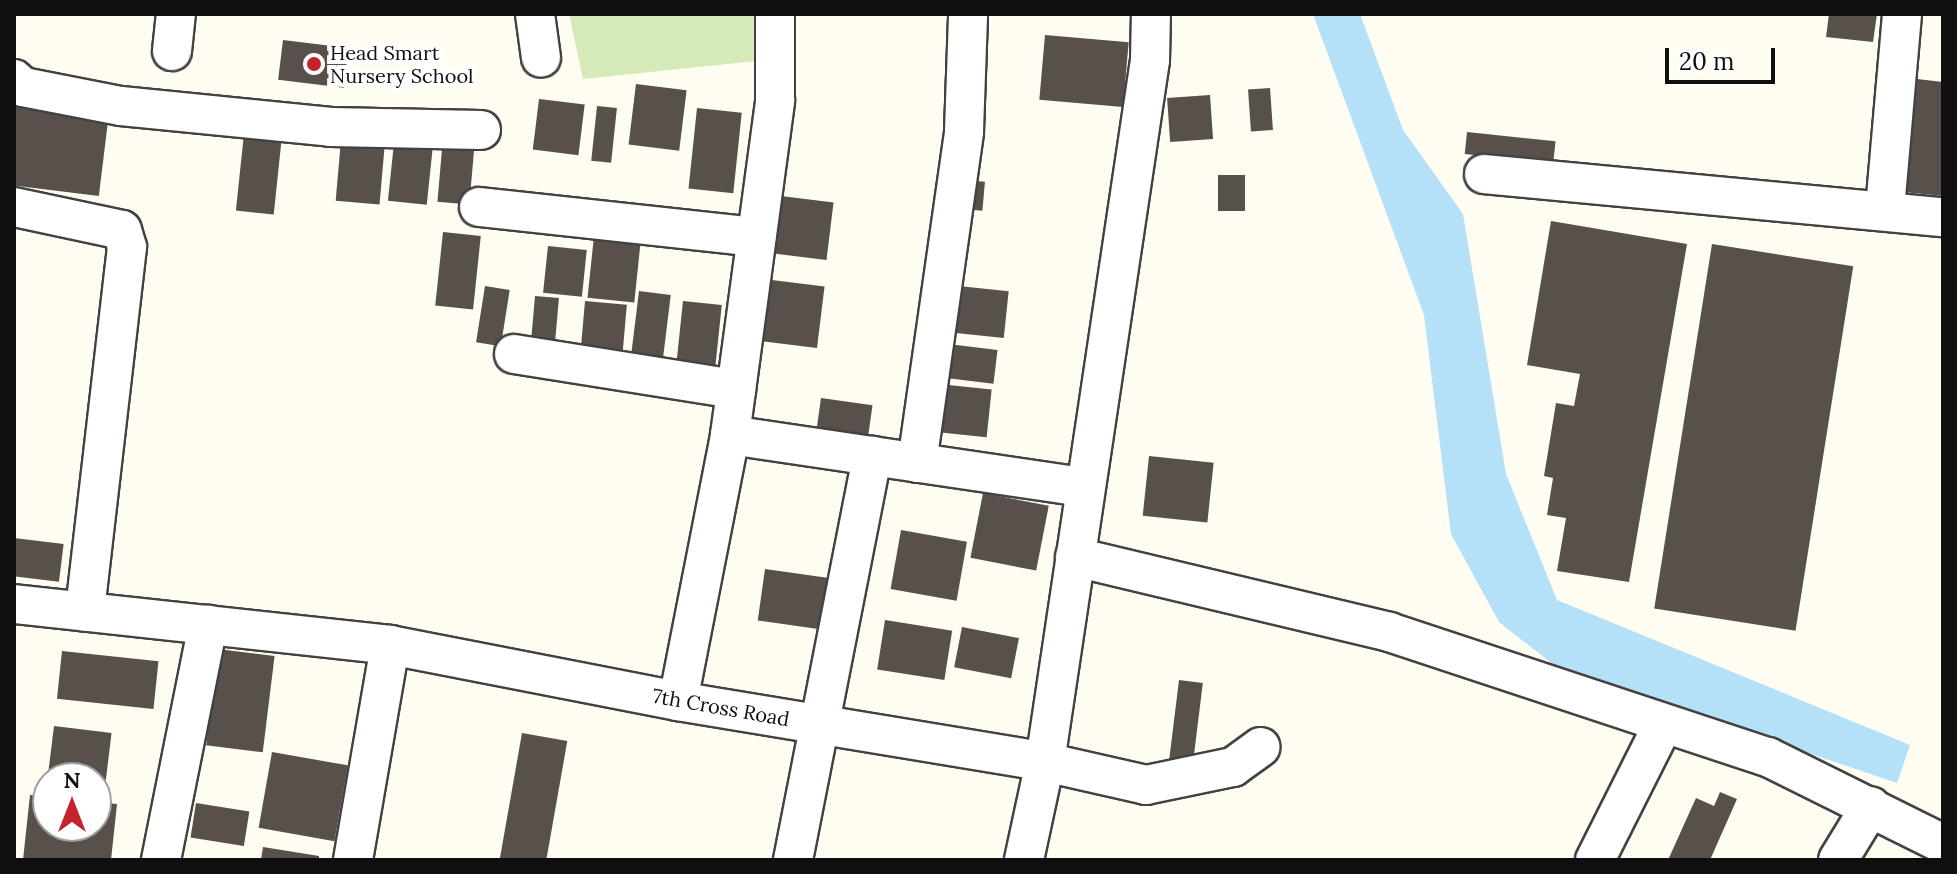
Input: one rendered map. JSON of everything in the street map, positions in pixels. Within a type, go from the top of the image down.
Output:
[{"type":"street","points":[[172,51],[176,14]]},
{"type":"street","points":[[535,14],[541,58]]},
{"type":"street","points":[[678,701],[730,435],[775,100],[775,14]]},
{"type":"street","points":[[917,463],[964,131],[968,14]]},
{"type":"street","points":[[1024,860],[1045,762],[1082,487],[1150,60],[1151,14]]},
{"type":"street","points":[[1885,209],[1902,14]]},
{"type":"street","points":[[14,79],[23,87],[121,106],[331,127],[481,130]]},
{"type":"street","points":[[1484,174],[1885,209],[1943,217]]},
{"type":"street","points":[[14,207],[122,230],[127,247],[85,612]]},
{"type":"street","points":[[479,207],[756,237]]},
{"type":"street","points":[[514,354],[736,389]]},
{"type":"street","points":[[730,435],[1082,487]]},
{"type":"street","points":[[793,860],[872,456]]},
{"type":"street","points":[[1075,557],[1389,632],[1663,725],[1768,757],[1943,844]]},
{"type":"street","name":"7th Cross Road","points":[[14,604],[390,645],[678,701],[1045,762],[1146,785],[1233,767],[1261,747]]},
{"type":"street","points":[[161,860],[208,625]]},
{"type":"street","points":[[353,860],[390,645]]},
{"type":"street","points":[[1595,860],[1663,725]]},
{"type":"street","points":[[1838,860],[1871,806]]},
{"type":"green space","points":[[569,14],[759,14],[756,61],[583,79]]},
{"type":"water","points":[[1313,14],[1360,14],[1403,130],[1463,214],[1506,474],[1557,600],[1910,745],[1897,783],[1559,669],[1499,622],[1451,534],[1424,315]]},
{"type":"building","points":[[1829,14],[1877,14],[1873,42],[1826,37]]},
{"type":"building","points":[[1045,35],[1129,42],[1123,107],[1039,100]]},
{"type":"building","name":"Head Smart Nursery School","points":[[283,40],[349,48],[344,88],[278,80]]},
{"type":"building","points":[[1917,79],[1943,82],[1943,196],[1903,192]]},
{"type":"building","points":[[636,84],[687,90],[679,151],[629,145]]},
{"type":"building","points":[[1270,88],[1273,130],[1251,131],[1248,90]]},
{"type":"building","points":[[1210,95],[1213,139],[1170,142],[1167,98]]},
{"type":"building","points":[[14,99],[109,111],[99,196],[14,186]]},
{"type":"building","points":[[539,99],[585,105],[578,155],[533,150]]},
{"type":"building","points":[[597,106],[617,108],[611,163],[591,161]]},
{"type":"building","points":[[697,108],[742,113],[733,193],[689,189]]},
{"type":"building","points":[[245,124],[283,128],[274,214],[236,211]]},
{"type":"building","points":[[1467,132],[1556,141],[1553,163],[1465,154]]},
{"type":"building","points":[[443,138],[475,141],[469,205],[437,202]]},
{"type":"building","points":[[341,140],[385,144],[380,205],[336,201]]},
{"type":"building","points":[[394,143],[433,147],[427,205],[388,201]]},
{"type":"building","points":[[1218,175],[1245,175],[1245,211],[1218,211]]},
{"type":"building","points":[[964,180],[985,182],[982,211],[961,209]]},
{"type":"building","points":[[773,195],[834,202],[826,260],[766,253]]},
{"type":"building","points":[[1551,221],[1687,244],[1629,582],[1557,571],[1566,518],[1547,515],[1553,478],[1544,476],[1556,403],[1574,406],[1580,374],[1527,365]]},
{"type":"building","points":[[443,232],[481,236],[473,310],[435,306]]},
{"type":"building","points":[[594,236],[641,241],[634,303],[588,298]]},
{"type":"building","points":[[1712,244],[1853,266],[1796,631],[1654,608]]},
{"type":"building","points":[[548,246],[587,250],[582,297],[543,293]]},
{"type":"building","points":[[764,279],[825,286],[817,348],[756,341]]},
{"type":"building","points":[[949,285],[1009,291],[1004,338],[944,332]]},
{"type":"building","points":[[485,286],[510,290],[501,346],[476,342]]},
{"type":"building","points":[[639,291],[671,295],[663,359],[631,356]]},
{"type":"building","points":[[535,296],[559,298],[554,353],[530,351]]},
{"type":"building","points":[[585,301],[627,305],[622,362],[580,359]]},
{"type":"building","points":[[683,301],[722,305],[714,381],[675,377]]},
{"type":"building","points":[[940,343],[998,350],[993,384],[936,377]]},
{"type":"building","points":[[929,383],[992,390],[987,437],[924,431]]},
{"type":"building","points":[[821,398],[872,405],[866,450],[815,443]]},
{"type":"building","points":[[1149,456],[1214,463],[1207,522],[1143,516]]},
{"type":"building","points":[[983,493],[1049,506],[1036,571],[970,558]]},
{"type":"building","points":[[901,530],[967,542],[957,601],[891,589]]},
{"type":"building","points":[[14,538],[64,544],[59,582],[14,576]]},
{"type":"building","points":[[765,569],[832,578],[825,630],[758,620]]},
{"type":"building","points":[[885,620],[952,631],[944,680],[877,669]]},
{"type":"building","points":[[962,627],[1019,638],[1011,678],[954,667]]},
{"type":"building","points":[[218,649],[275,656],[263,752],[206,745]]},
{"type":"building","points":[[62,651],[158,661],[153,709],[57,699]]},
{"type":"building","points":[[1179,680],[1203,683],[1192,769],[1168,766]]},
{"type":"building","points":[[54,726],[112,733],[108,762],[50,762]]},
{"type":"building","points":[[522,733],[567,741],[546,860],[500,860]]},
{"type":"building","points":[[272,752],[348,765],[334,841],[259,828]]},
{"type":"building","points":[[1720,792],[1737,799],[1710,860],[1668,860],[1696,798],[1714,806]]},
{"type":"building","points":[[30,795],[32,842],[112,842],[112,804],[117,804],[111,860],[23,860]]},
{"type":"building","points":[[196,803],[249,811],[244,846],[191,838]]},
{"type":"building","points":[[263,847],[319,856],[319,860],[261,860]]},
{"type":"place","name":"Head Smart Nursery School","points":[[314,64]]}]
